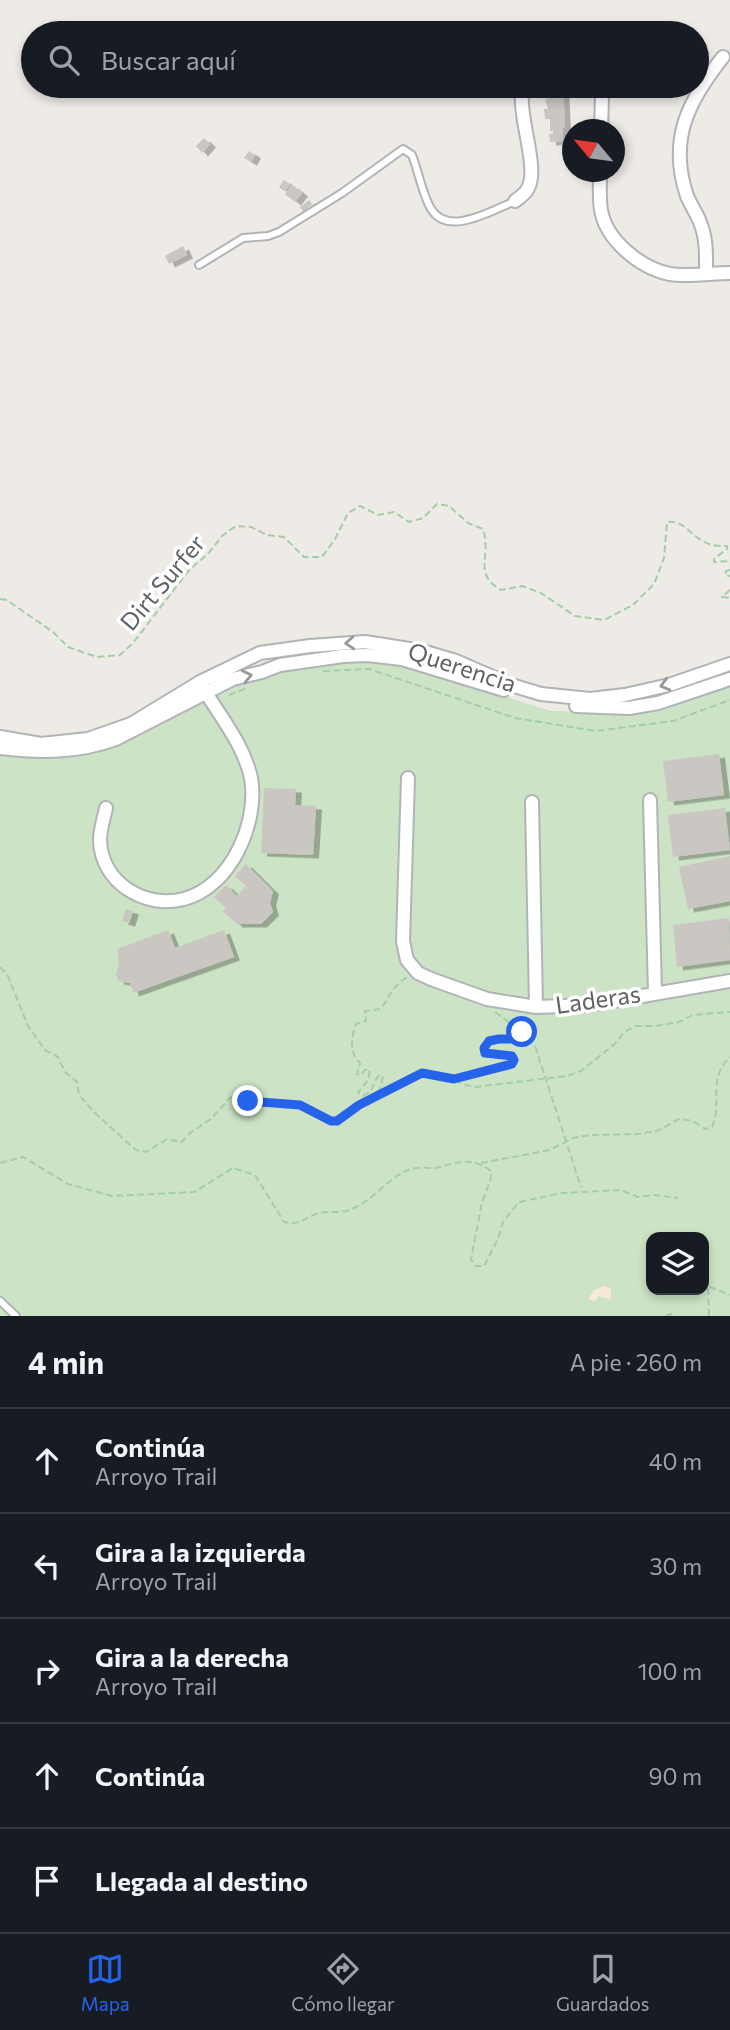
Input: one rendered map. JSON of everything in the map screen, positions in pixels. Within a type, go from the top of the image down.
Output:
[{"type":"street","points":[[709,75],[723,57]]},
{"type":"street","points":[[515,201],[528,189],[532,175],[519,98]]},
{"type":"street","points":[[601,119],[602,98]]},
{"type":"street","points":[[694,98],[687,112],[680,138],[679,172],[702,226],[706,248],[706,274]]},
{"type":"street","points":[[600,182],[601,211],[608,229],[618,243],[632,254],[660,271],[672,274],[730,273]]},
{"type":"street","name":"Querencia","points":[[0,737],[41,744],[88,738],[131,724],[206,692],[260,653],[365,642],[422,651],[456,661],[511,685],[555,700],[625,695],[669,685],[730,664]]},
{"type":"street","name":"Querencia","points":[[0,748],[41,753],[96,746],[116,739],[233,678],[280,665],[343,656],[367,655],[421,664],[555,700],[629,708],[658,703],[730,679]]},
{"type":"street","points":[[106,808],[100,840],[103,856],[110,872],[127,890],[150,900],[172,901],[196,894],[218,877],[238,851],[247,832],[253,804],[246,763],[239,746],[206,692]]},
{"type":"street","points":[[408,778],[406,918],[403,940],[407,960],[418,973]]},
{"type":"street","points":[[650,800],[654,992]]},
{"type":"street","points":[[532,802],[536,1007]]},
{"type":"street","name":"Laderas","points":[[418,973],[487,999],[536,1007],[590,1005],[730,981]]},
{"type":"lane","points":[[199,265],[235,241],[268,236],[305,218],[403,149],[412,155],[428,204],[438,218],[444,221],[460,222],[515,201]]},
{"type":"lane","points":[[0,1301],[16,1316]]},
{"type":"path","name":"Dirt Surfer","points":[[0,599],[7,600],[53,632],[68,647],[97,657],[120,656],[134,643],[191,569],[223,535],[236,526],[251,527],[267,535],[284,537],[304,557],[321,557],[335,539],[348,513],[360,506],[378,515],[394,512],[409,522],[423,518],[437,504],[449,506],[468,523],[483,529],[487,542],[484,574],[491,584],[500,590],[522,586],[541,593],[575,616],[604,620],[633,605],[654,584],[664,558],[667,522],[683,524],[701,542],[713,547],[727,545],[727,549],[714,559],[714,562],[730,561]]},
{"type":"path","points":[[730,570],[726,571],[725,575],[730,576]]},
{"type":"path","points":[[730,590],[722,597],[730,598]]},
{"type":"path","points":[[315,672],[369,669],[515,718],[596,731],[673,721],[730,700]]},
{"type":"path","points":[[206,692],[250,687]]},
{"type":"path","points":[[0,967],[8,976],[28,1026],[45,1050],[58,1057],[65,1072],[77,1082],[79,1095],[136,1150],[146,1153],[167,1139],[182,1142],[211,1119],[231,1097],[300,1105],[331,1121],[337,1121],[404,1080],[422,1073],[454,1079],[461,1084],[475,1087],[567,1076],[581,1070],[617,1042],[624,1032],[636,1026],[678,1023],[693,1015],[730,1012]]},
{"type":"path","points":[[369,1100],[380,1089],[383,1076],[379,1076],[370,1092],[363,1096],[358,1093],[366,1086],[370,1073],[369,1069],[357,1074],[360,1063],[355,1058],[351,1037],[356,1024],[366,1021],[365,1011],[381,1009],[400,982],[418,973]]},
{"type":"path","points":[[487,999],[492,1010],[535,1046],[581,1187],[585,1192]]},
{"type":"path","points":[[454,1079],[512,1064],[512,1056],[485,1053],[484,1048],[489,1041],[528,1039]]},
{"type":"path","points":[[0,1163],[23,1157],[68,1184],[112,1196],[194,1192],[233,1168],[255,1175],[284,1222],[295,1224],[320,1213],[345,1211],[372,1198],[390,1181],[411,1168],[437,1168],[464,1161],[480,1163],[550,1150],[573,1138],[590,1135],[657,1131],[679,1119],[693,1121],[705,1129],[712,1127],[718,1114],[716,1082],[720,1066],[730,1057]]},
{"type":"path","points":[[480,1163],[491,1171],[491,1178],[482,1203],[471,1259],[475,1266],[484,1266],[498,1239],[503,1222],[519,1202],[540,1196],[621,1190],[638,1197],[653,1195],[678,1198]]},
{"type":"path","points":[[709,1316],[708,1286],[730,1295]]},
{"type":"path","points":[[666,1316],[675,1316]]},
{"type":"green space","points":[[363,660],[410,667],[551,711],[625,713],[730,683],[730,1316],[0,1316],[0,751],[39,755],[229,686],[308,666]]},
{"type":"sand","points":[[605,1286],[611,1289],[611,1300],[598,1296],[594,1301],[588,1299],[594,1290]]},
{"type":"building","points":[[564,98],[562,141],[550,142],[549,134],[553,134],[553,131],[550,131],[550,119],[545,119],[544,109],[548,109],[545,99]]},
{"type":"building","points":[[204,138],[210,144],[202,153],[196,146]]},
{"type":"building","points":[[249,151],[255,155],[251,162],[244,158]]},
{"type":"building","points":[[284,180],[290,184],[284,191],[279,187]]},
{"type":"building","points":[[292,185],[302,193],[295,202],[285,194]]},
{"type":"building","points":[[309,200],[312,204],[304,212],[300,207]]},
{"type":"building","points":[[183,246],[187,255],[169,264],[165,256]]},
{"type":"building","points":[[719,754],[724,795],[668,802],[663,761]]},
{"type":"building","points":[[264,788],[296,789],[295,805],[316,806],[313,855],[261,853]]},
{"type":"building","points":[[725,808],[730,850],[673,857],[668,815]]},
{"type":"building","points":[[730,856],[730,901],[688,909],[679,867]]},
{"type":"building","points":[[246,864],[273,891],[270,903],[273,912],[261,924],[237,924],[223,911],[226,908],[214,897],[226,885],[237,896],[246,886],[235,876]]},
{"type":"building","points":[[126,909],[133,911],[129,923],[122,921]]},
{"type":"building","points":[[729,918],[730,960],[677,967],[673,925]]},
{"type":"building","points":[[168,930],[175,948],[224,930],[234,957],[133,993],[130,983],[118,981],[117,949]]},
{"type":"route","points":[[248,1101],[300,1105],[331,1121],[337,1121],[359,1105],[422,1073],[454,1079],[512,1064],[512,1056],[485,1053],[484,1048],[489,1041],[528,1039],[522,1032]]}]
